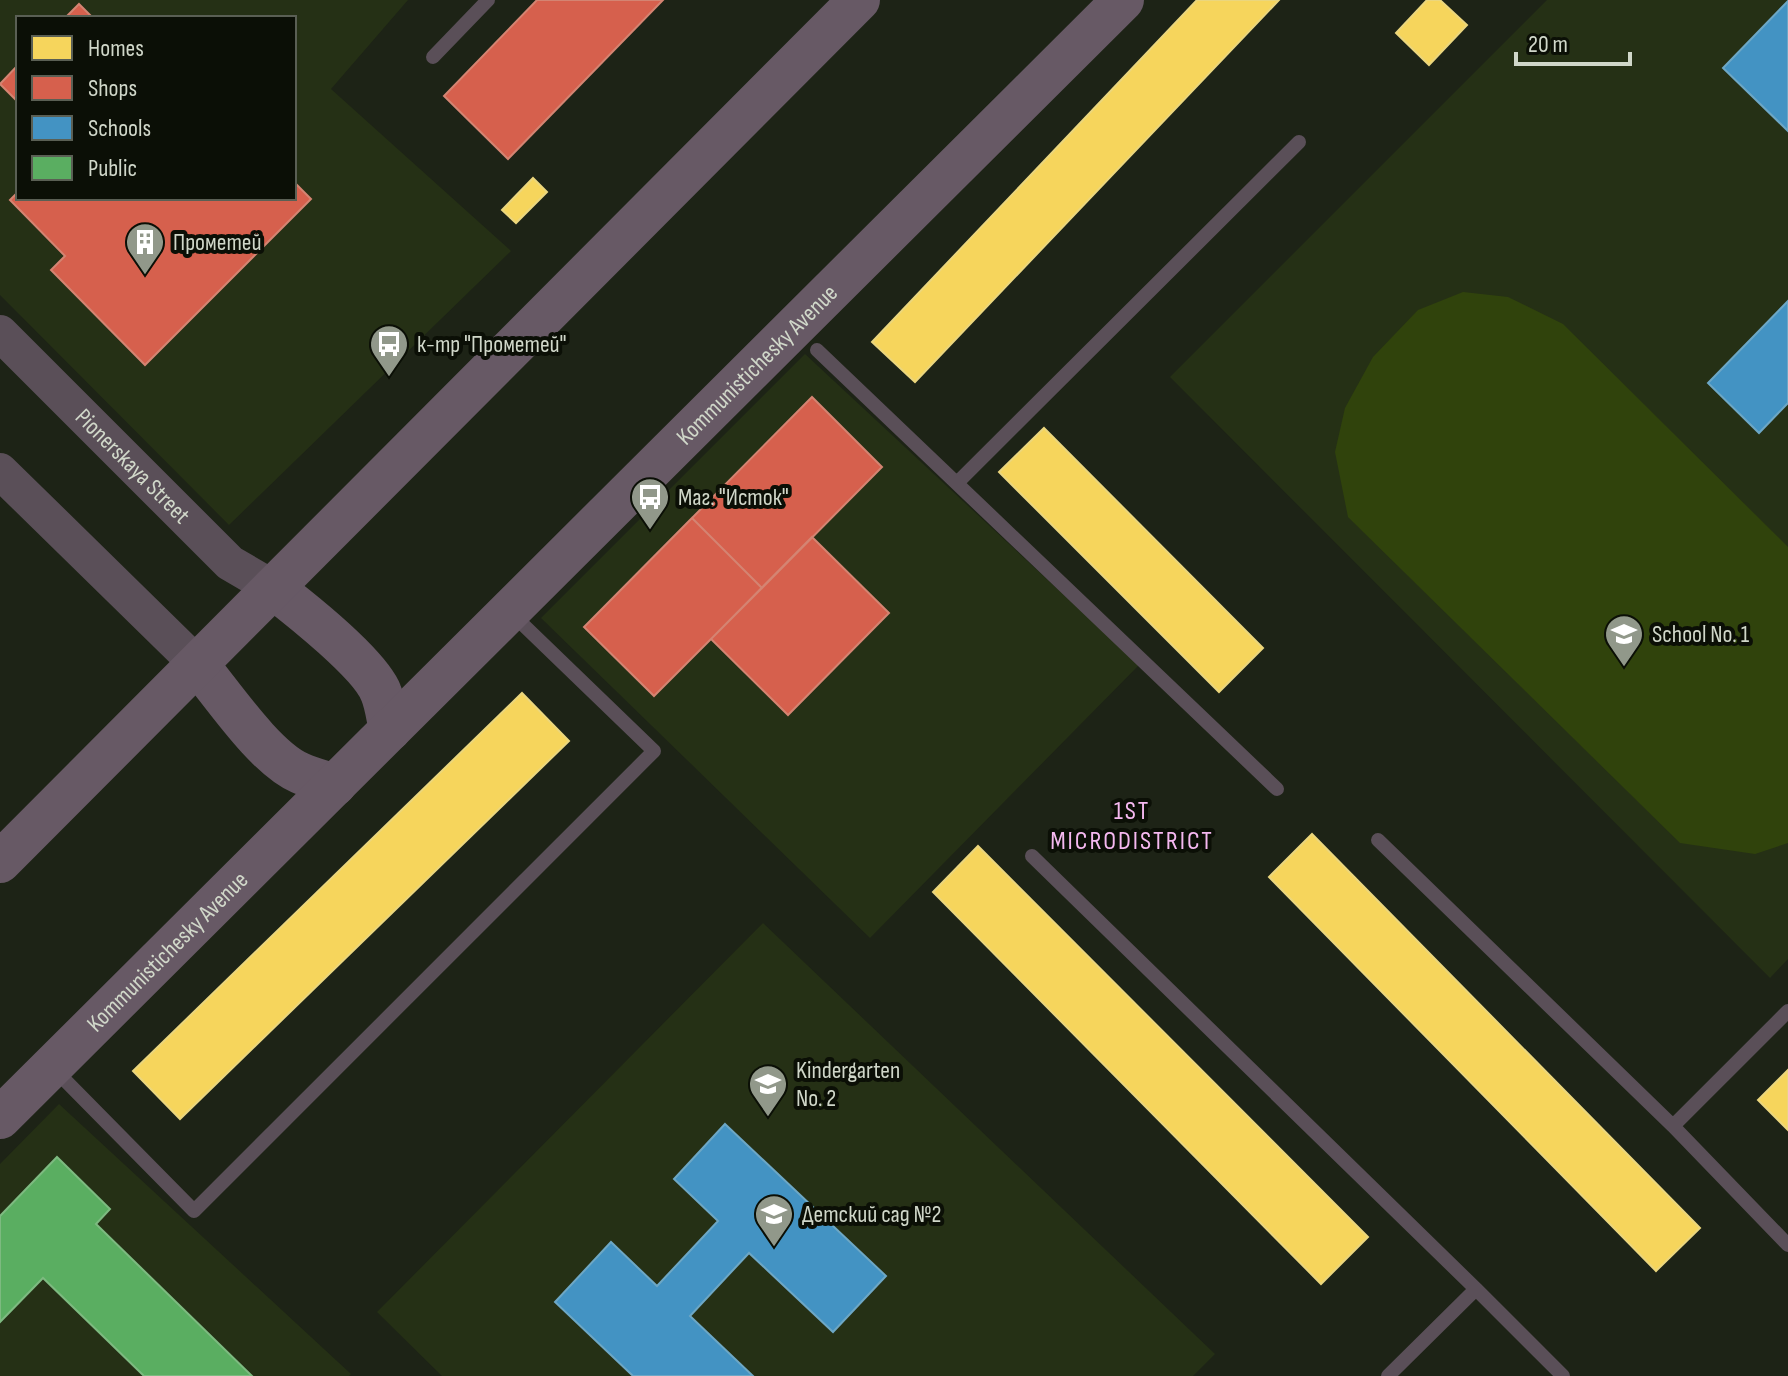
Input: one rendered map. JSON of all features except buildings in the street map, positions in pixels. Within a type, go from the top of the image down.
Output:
[{"type":"main road","points":[[0,862],[859,0]]},
{"type":"main road","name":"Kommunistichesky Avenue","points":[[0,1118],[1123,0]]},
{"type":"main road","points":[[273,588],[323,629],[370,675],[381,692],[390,730]]},
{"type":"main road","points":[[198,665],[259,739],[280,759],[297,772],[335,785]]},
{"type":"street","name":"Pionerskaya Street","points":[[0,333],[230,563],[273,588]]},
{"type":"street","points":[[0,471],[198,665]]},
{"type":"lane","points":[[433,57],[488,0]]},
{"type":"lane","points":[[957,483],[1299,142]]},
{"type":"lane","points":[[817,350],[1277,789]]},
{"type":"lane","points":[[52,1067],[194,1211],[654,751],[510,612]]},
{"type":"lane","points":[[1378,840],[1673,1126],[1788,1245]]},
{"type":"lane","points":[[1032,856],[1563,1376]]},
{"type":"lane","points":[[1673,1126],[1788,1011]]},
{"type":"lane","points":[[1388,1376],[1476,1289]]},
{"type":"shaded area","points":[[0,0],[408,0],[331,89],[511,251],[229,525],[0,295]]},
{"type":"shaded area","name":"School No. 1","points":[[1547,0],[1788,0],[1788,959],[1770,978],[1170,377]]},
{"type":"shaded area","points":[[805,354],[1139,665],[870,938],[541,618]]},
{"type":"shaded area","name":"Kindergarten No. 2","points":[[763,923],[1215,1354],[1193,1376],[442,1376],[377,1312]]},
{"type":"shaded area","points":[[59,1104],[351,1374],[0,1376],[0,1164]]},
{"type":"green space","points":[[1463,292],[1508,297],[1563,324],[1788,547],[1788,843],[1755,854],[1680,843],[1348,517],[1335,452],[1345,408],[1373,357],[1418,310]]},
{"type":"place","name":"Прометей","points":[[145,276]]},
{"type":"place","name":"к-тр \"Прометей\"","points":[[389,378]]},
{"type":"place","name":"Маг. \"Исток\"","points":[[650,531]]},
{"type":"place","name":"School No. 1","points":[[1624,668]]},
{"type":"place","name":"Kindergarten No. 2","points":[[768,1118]]},
{"type":"place","name":"Детский сад №2","points":[[774,1248]]},
{"type":"district","name":"1ST MICRODISTRICT","points":[[1132,826]]}]
